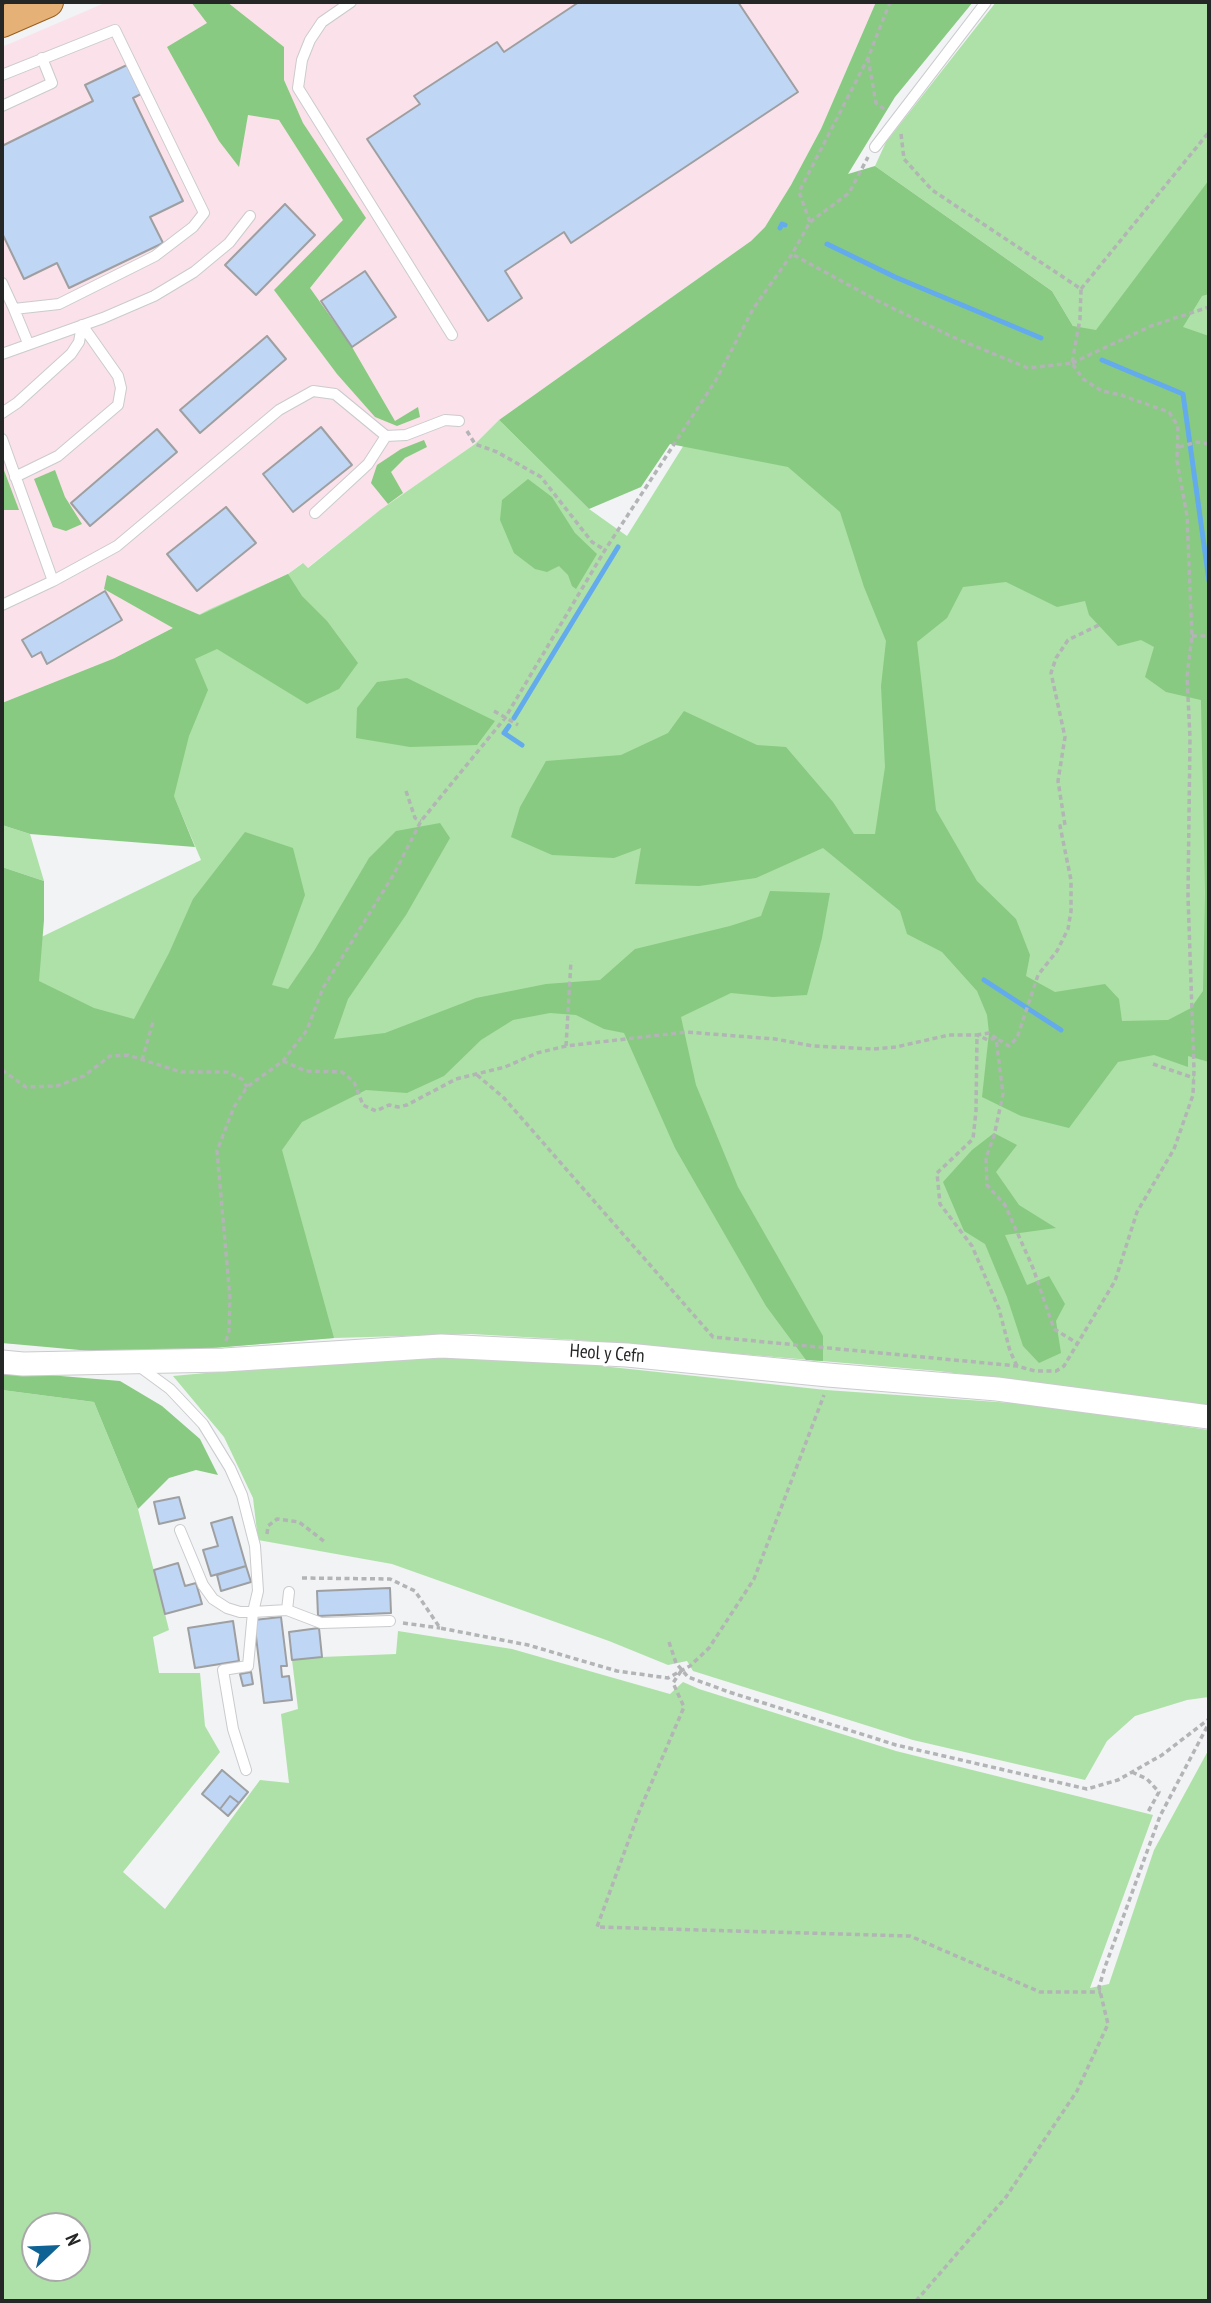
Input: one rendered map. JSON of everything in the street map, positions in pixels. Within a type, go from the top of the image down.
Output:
[{"type":"main road","points":[[2,22],[48,2]]},
{"type":"street","name":"Heol y Cefn","points":[[2,1362],[23,1364],[224,1360],[441,1346],[627,1355],[828,1376],[997,1389],[1209,1417]]},
{"type":"lane","points":[[351,2],[323,22],[310,40],[302,60],[298,88],[452,335]]},
{"type":"lane","points":[[875,147],[895,117],[986,2]]},
{"type":"lane","points":[[2,75],[116,30],[204,213],[193,227],[155,256],[59,304],[14,309]]},
{"type":"lane","points":[[2,106],[52,83],[41,58]]},
{"type":"lane","points":[[2,354],[155,296],[194,272],[229,243],[250,216]]},
{"type":"lane","points":[[2,283],[28,343]]},
{"type":"lane","points":[[2,413],[17,403],[71,354],[79,342],[82,325]]},
{"type":"lane","points":[[15,477],[58,456],[118,405],[121,388],[118,376],[82,325]]},
{"type":"lane","points":[[2,605],[117,546],[279,410],[313,391],[335,394],[386,436],[405,435],[446,419],[459,421]]},
{"type":"lane","points":[[315,513],[368,464],[386,436]]},
{"type":"lane","points":[[2,439],[53,581]]},
{"type":"lane","points":[[134,1363],[186,1405],[203,1424],[217,1445],[242,1495],[255,1546],[258,1591],[248,1666],[223,1670],[233,1729],[246,1770]]},
{"type":"lane","points":[[180,1530],[203,1585],[214,1599],[227,1608],[240,1612],[287,1610],[320,1623],[390,1621]]},
{"type":"lane","points":[[287,1610],[289,1592]]},
{"type":"path","points":[[810,222],[799,192],[868,58],[890,2]]},
{"type":"path","points":[[868,58],[876,103],[895,117],[901,131],[904,159],[932,190],[1081,289]]},
{"type":"path","points":[[477,1075],[503,1098],[713,1337],[1017,1366],[1035,1371],[1056,1371],[1064,1366],[1115,1281],[1137,1212],[1174,1149],[1194,1095],[1188,896],[1190,738],[1187,676],[1192,636],[1187,516],[1177,461],[1181,446],[1178,426],[1169,412],[1102,391],[1083,379],[1072,363],[1080,320],[1081,289],[1209,132]]},
{"type":"path","points":[[224,1360],[223,1347],[229,1331],[230,1298],[217,1151],[234,1107],[247,1087],[283,1061],[307,1030],[323,988],[394,874],[421,821],[505,718],[605,550],[716,380],[753,309],[792,254],[810,222],[849,193],[875,147]]},
{"type":"path","points":[[792,254],[880,302],[953,337],[1028,368],[1072,363],[1152,326],[1208,308]]},
{"type":"path","points":[[459,421],[475,444],[497,452],[541,477],[592,542],[605,550]]},
{"type":"path","points":[[1181,446],[1197,442],[1209,444]]},
{"type":"path","points":[[996,1038],[1009,1046],[1017,1038],[1038,975],[1068,929],[1072,911],[1071,880],[1060,826],[1065,825],[1058,781],[1065,737],[1051,673],[1056,658],[1068,640],[1101,624]]},
{"type":"path","points":[[1192,636],[1209,636]]},
{"type":"path","points":[[494,711],[518,725]]},
{"type":"path","points":[[406,792],[415,818],[421,821]]},
{"type":"path","points":[[566,1046],[571,961]]},
{"type":"path","points":[[142,1060],[154,1019]]},
{"type":"path","points":[[283,1061],[306,1071],[342,1072],[354,1082],[363,1105],[376,1111],[389,1105],[407,1105],[456,1079],[505,1067],[537,1053],[566,1046],[685,1032],[764,1038],[813,1046],[873,1049],[896,1047],[948,1035],[977,1035],[988,1041],[996,1038]]},
{"type":"path","points":[[977,1035],[973,1139],[937,1173],[940,1204],[972,1245],[999,1309],[1010,1351],[1017,1366]]},
{"type":"path","points":[[996,1038],[1003,1094],[986,1158],[988,1185],[1005,1205],[1033,1268],[1054,1329],[1077,1343]]},
{"type":"path","points":[[2,1070],[26,1087],[57,1086],[85,1076],[110,1056],[128,1055],[181,1072],[227,1072],[242,1080],[247,1087]]},
{"type":"path","points":[[1153,1064],[1194,1078]]},
{"type":"path","points":[[390,1621],[528,1645],[617,1671],[668,1678],[690,1666],[709,1647],[754,1579],[826,1390],[828,1376]]},
{"type":"path","points":[[258,1570],[268,1526],[277,1519],[299,1522],[325,1542]]},
{"type":"path","points":[[302,1577],[390,1579],[415,1591],[440,1628]]},
{"type":"path","points":[[669,1642],[676,1663],[688,1677],[729,1692],[896,1745],[1087,1789],[1118,1780],[1162,1755],[1209,1721]]},
{"type":"path","points":[[681,1671],[674,1683],[684,1707],[639,1812],[597,1927],[910,1936],[1040,1992],[1100,1990]]},
{"type":"path","points":[[916,2301],[1006,2197],[1077,2091],[1108,2024],[1100,1990],[1156,1829],[1209,1721]]},
{"type":"path","points":[[1132,1772],[1147,1779],[1169,1800]]},
{"type":"path","points":[[1148,1812],[1159,1792]]},
{"type":"shaded area","points":[[107,2],[876,2],[821,129],[765,227],[751,241],[499,420],[475,444],[380,510],[307,568],[302,563],[288,574],[210,609],[115,658],[2,703],[2,47]]},
{"type":"green space","points":[[191,2],[227,2],[284,47],[284,80],[303,123],[366,218],[310,288],[352,347],[395,421],[418,407],[420,417],[397,426],[375,417],[337,374],[274,290],[343,220],[279,120],[248,115],[239,167],[219,141],[167,47],[207,23]]},
{"type":"green space","points":[[876,2],[973,2],[895,97],[848,174],[875,166],[1052,291],[1073,326],[1096,330],[1209,180],[1209,294],[1202,296],[1183,327],[1209,336],[1209,1062],[1188,1056],[1188,1067],[1154,1055],[1118,1062],[1069,1128],[1021,1116],[982,1097],[989,1033],[987,1015],[977,991],[942,952],[907,934],[900,911],[823,848],[756,878],[699,886],[635,884],[641,848],[614,858],[552,855],[511,837],[520,807],[546,761],[621,755],[668,733],[684,711],[757,745],[786,747],[833,802],[854,834],[875,834],[885,767],[881,686],[886,641],[864,587],[840,512],[788,467],[670,444],[641,487],[589,509],[499,420],[751,241],[765,227],[821,129]],"holes":[[[1006,582],[1057,607],[1085,601],[1089,615],[1118,646],[1141,640],[1154,647],[1145,677],[1166,692],[1201,700],[1205,893],[1203,991],[1191,1008],[1168,1020],[1122,1021],[1119,999],[1105,984],[1055,992],[1026,976],[1030,955],[1016,919],[977,881],[936,810],[917,642],[947,618],[963,587]]]},
{"type":"green space","points":[[996,2],[1209,2],[1209,1406],[938,1371],[577,1340],[471,1334],[334,1338],[200,1349],[2,1343],[2,956],[201,860],[115,658],[210,609],[288,574],[303,563],[308,568],[380,510],[475,444],[499,420],[589,509],[627,536],[717,392],[1073,326],[1052,291],[875,166],[886,142]]},
{"type":"green space","points":[[424,440],[427,447],[405,458],[391,472],[403,493],[388,504],[371,483],[377,465],[401,449]]},
{"type":"green space","points":[[2,465],[19,510],[2,510]]},
{"type":"green space","points":[[55,470],[65,497],[82,524],[66,531],[53,527],[34,479]]},
{"type":"green space","points":[[528,479],[552,497],[575,533],[597,554],[576,589],[559,566],[547,572],[535,569],[514,553],[500,520],[502,500]]},
{"type":"green space","points":[[288,574],[302,596],[327,621],[358,663],[339,689],[307,704],[217,649],[195,659],[208,690],[189,736],[174,796],[195,847],[30,834],[2,825],[2,703],[115,658],[173,628],[104,589],[107,575],[200,615]]},
{"type":"green space","points":[[407,678],[495,721],[477,745],[410,747],[356,738],[357,708],[377,682]]},
{"type":"green space","points":[[440,823],[450,838],[406,915],[348,999],[334,1039],[385,1033],[476,998],[546,984],[600,980],[635,949],[761,916],[770,891],[830,893],[807,995],[773,997],[731,993],[681,1017],[696,1085],[738,1187],[823,1336],[823,1361],[806,1360],[766,1306],[675,1148],[624,1033],[604,1029],[576,1015],[550,1013],[513,1020],[481,1040],[444,1076],[407,1093],[366,1090],[302,1122],[282,1150],[334,1338],[113,1353],[2,1343],[2,867],[44,881],[39,981],[94,1008],[134,1019],[169,953],[193,899],[245,832],[293,848],[305,895],[272,985],[288,989],[314,951],[369,858],[396,831]]},
{"type":"green space","points":[[2,825],[30,834],[44,881],[2,867]]},
{"type":"green space","points":[[994,1133],[1017,1145],[996,1172],[1019,1205],[1056,1228],[1005,1235],[1027,1285],[1049,1276],[1065,1304],[1056,1321],[1061,1353],[1039,1363],[1023,1346],[1007,1297],[985,1244],[964,1231],[943,1182],[972,1150]]},
{"type":"green space","points":[[466,1357],[564,1362],[826,1390],[1026,1404],[1209,1430],[1209,1697],[1187,1700],[1135,1716],[1107,1741],[1085,1780],[913,1740],[693,1671],[687,1661],[668,1665],[609,1641],[392,1564],[258,1540],[253,1498],[224,1437],[173,1376],[304,1364]]},
{"type":"green space","points":[[2,1371],[120,1381],[162,1406],[200,1439],[218,1475],[196,1470],[169,1478],[138,1509],[94,1402],[2,1390]]},
{"type":"green space","points":[[2,1390],[94,1402],[138,1509],[169,1630],[153,1637],[159,1673],[200,1673],[205,1726],[220,1752],[123,1872],[165,1909],[260,1780],[289,1783],[281,1714],[298,1709],[292,1660],[396,1654],[398,1631],[512,1649],[670,1694],[683,1682],[896,1751],[1153,1815],[1090,1988],[1109,1984],[1154,1850],[1209,1749],[1209,2301],[2,2301]]},
{"type":"building","points":[[579,2],[738,2],[798,92],[571,243],[564,232],[505,271],[522,298],[488,321],[367,139],[420,104],[414,96],[497,42],[504,52]]},
{"type":"building","points":[[127,65],[141,94],[133,98],[183,201],[150,217],[163,243],[69,288],[57,263],[24,279],[2,233],[2,146],[93,101],[85,85]]},
{"type":"building","points":[[285,204],[315,235],[256,295],[225,265]]},
{"type":"building","points":[[365,271],[396,317],[352,347],[321,301]]},
{"type":"building","points":[[267,336],[286,359],[200,433],[180,410]]},
{"type":"building","points":[[321,427],[352,465],[293,512],[263,474]]},
{"type":"building","points":[[157,429],[177,452],[90,526],[71,503]]},
{"type":"building","points":[[226,507],[256,543],[197,591],[167,554]]},
{"type":"building","points":[[105,591],[122,620],[47,664],[41,652],[32,657],[22,640]]},
{"type":"building","points":[[179,1497],[185,1518],[159,1524],[154,1502]]},
{"type":"building","points":[[232,1517],[246,1566],[211,1576],[203,1550],[218,1546],[211,1523]]},
{"type":"building","points":[[178,1563],[185,1586],[196,1583],[202,1604],[165,1614],[154,1570]]},
{"type":"building","points":[[246,1566],[251,1582],[221,1591],[217,1575]]},
{"type":"building","points":[[390,1588],[391,1613],[318,1616],[317,1591]]},
{"type":"building","points":[[281,1617],[287,1666],[281,1666],[282,1677],[289,1676],[292,1700],[264,1703],[254,1620]]},
{"type":"building","points":[[233,1621],[239,1661],[195,1668],[188,1628]]},
{"type":"building","points":[[319,1628],[322,1657],[292,1660],[289,1632]]},
{"type":"building","points":[[251,1672],[253,1684],[243,1686],[240,1674]]},
{"type":"building","points":[[222,1770],[248,1792],[239,1803],[230,1796],[220,1809],[202,1794]]},
{"type":"building","points":[[230,1796],[239,1803],[228,1816],[220,1809]]},
{"type":"waterway","points":[[780,228],[782,224],[785,225]]},
{"type":"waterway","points":[[827,244],[895,277],[1041,338]]},
{"type":"waterway","points":[[1102,360],[1183,394],[1209,581]]},
{"type":"waterway","points":[[514,718],[618,547]]},
{"type":"waterway","points":[[509,726],[504,733],[522,745]]},
{"type":"waterway","points":[[984,980],[1061,1030]]}]
